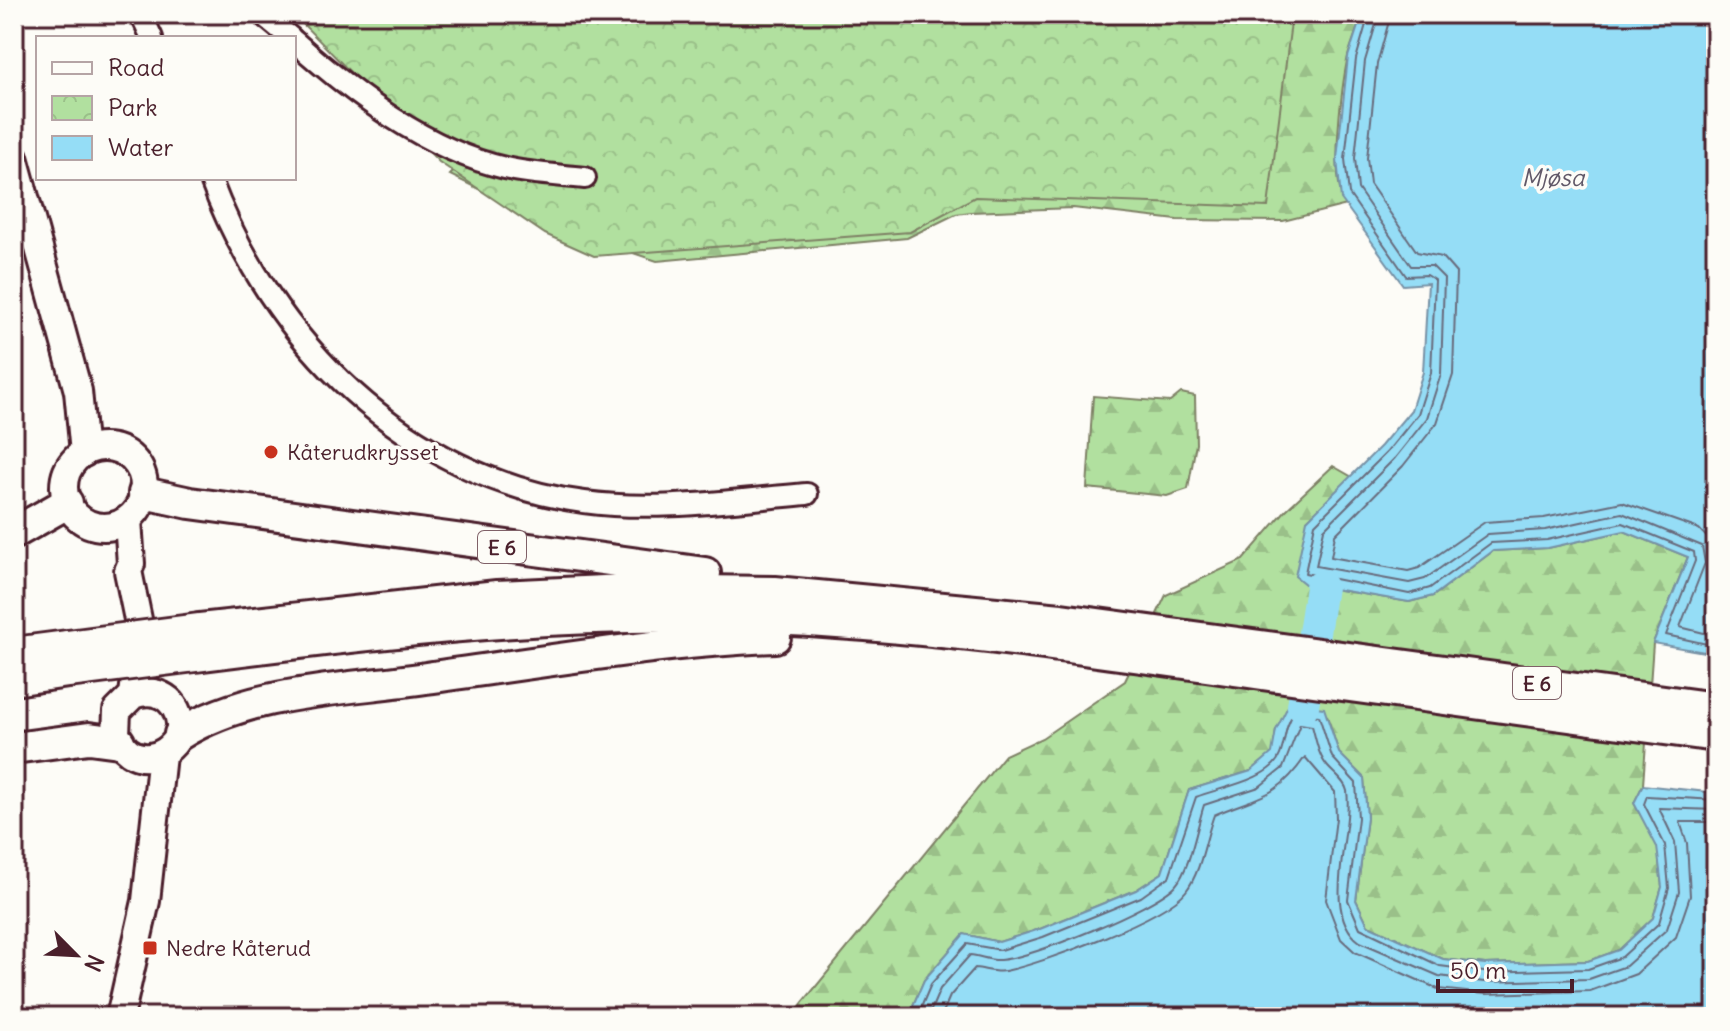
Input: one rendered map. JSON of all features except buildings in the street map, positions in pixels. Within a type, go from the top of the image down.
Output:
[{"type":"highway","name":"E 6","points":[[144,493],[597,561],[728,575],[865,612]]},
{"type":"highway","points":[[14,533],[67,503]]},
{"type":"highway","name":"E 6","points":[[14,653],[68,659],[201,642],[355,609],[548,593],[711,590],[865,612],[1036,616],[1256,659],[1356,673],[1716,736]]},
{"type":"highway","name":"E 6","points":[[14,748],[89,738],[150,747],[221,714],[276,700],[865,612]]},
{"type":"highway","name":"E 6","points":[[14,680],[68,659]]},
{"type":"highway","name":"E 6","points":[[1356,673],[1716,708]]},
{"type":"main road","points":[[14,157],[95,450]]},
{"type":"main road","points":[[95,450],[120,450],[137,464],[144,493],[139,508],[128,520],[114,526],[98,527],[75,515],[67,503],[65,480],[68,469],[95,450]]},
{"type":"main road","points":[[120,1017],[142,925],[152,836],[150,747],[178,712],[163,695],[141,634],[128,571],[131,564],[128,520]]},
{"type":"main road","points":[[98,527],[119,566],[128,571]]},
{"type":"main road","points":[[133,695],[141,634]]},
{"type":"main road","points":[[150,747],[115,727],[117,711],[133,695],[148,691],[163,695]]},
{"type":"street","points":[[141,14],[151,36]]},
{"type":"street","points":[[262,14],[289,36]]},
{"type":"street","points":[[296,41],[411,129],[443,145],[506,168],[585,178]]},
{"type":"street","points":[[211,180],[226,221],[288,322],[355,396],[393,428],[430,450],[505,483],[585,502],[700,503],[807,494]]},
{"type":"green space","points":[[293,14],[1292,14],[1268,207],[975,197],[910,232],[594,256],[545,234],[439,162]]},
{"type":"green space","points":[[1281,14],[1362,14],[1348,56],[1338,134],[1338,178],[1347,205],[1283,221],[1177,220],[1073,208],[971,212],[956,214],[907,238],[657,261],[558,228],[450,175],[456,169]]},
{"type":"green space","points":[[1181,393],[1195,396],[1196,444],[1188,489],[1167,496],[1087,488],[1093,396],[1170,402]]},
{"type":"green space","points":[[1333,466],[1352,477],[1307,520],[1305,584],[1409,602],[1433,596],[1493,551],[1548,548],[1624,531],[1688,557],[1653,643],[1643,785],[1634,803],[1658,847],[1662,887],[1653,918],[1619,950],[1588,961],[1485,964],[1443,959],[1368,925],[1356,900],[1367,818],[1364,778],[1339,753],[1327,716],[1276,730],[1273,753],[1251,771],[1189,790],[1162,873],[1136,890],[999,942],[964,934],[924,980],[908,1017],[791,1017],[1005,755],[1042,738],[1125,681],[1166,595],[1243,560],[1285,511]]},
{"type":"water","name":"Mjøsa","points":[[1362,14],[1716,14],[1716,654],[1653,643],[1688,557],[1624,531],[1548,548],[1493,551],[1433,596],[1409,602],[1305,584],[1295,576],[1307,520],[1381,446],[1411,410],[1423,372],[1428,283],[1403,285],[1341,199],[1337,159],[1348,57]]},
{"type":"water","points":[[1289,704],[1324,708],[1339,753],[1364,778],[1367,818],[1356,900],[1368,925],[1443,959],[1485,964],[1588,961],[1619,950],[1653,918],[1662,887],[1657,847],[1634,803],[1643,785],[1716,793],[1716,1017],[908,1017],[924,980],[964,934],[999,942],[1136,890],[1162,873],[1189,790],[1251,771],[1272,753],[1276,730]]},
{"type":"waterway","points":[[1303,706],[1321,587]]},
{"type":"place","name":"Kåterudkrysset","points":[[271,452]]},
{"type":"place","name":"Nedre Kåterud","points":[[150,948]]}]
